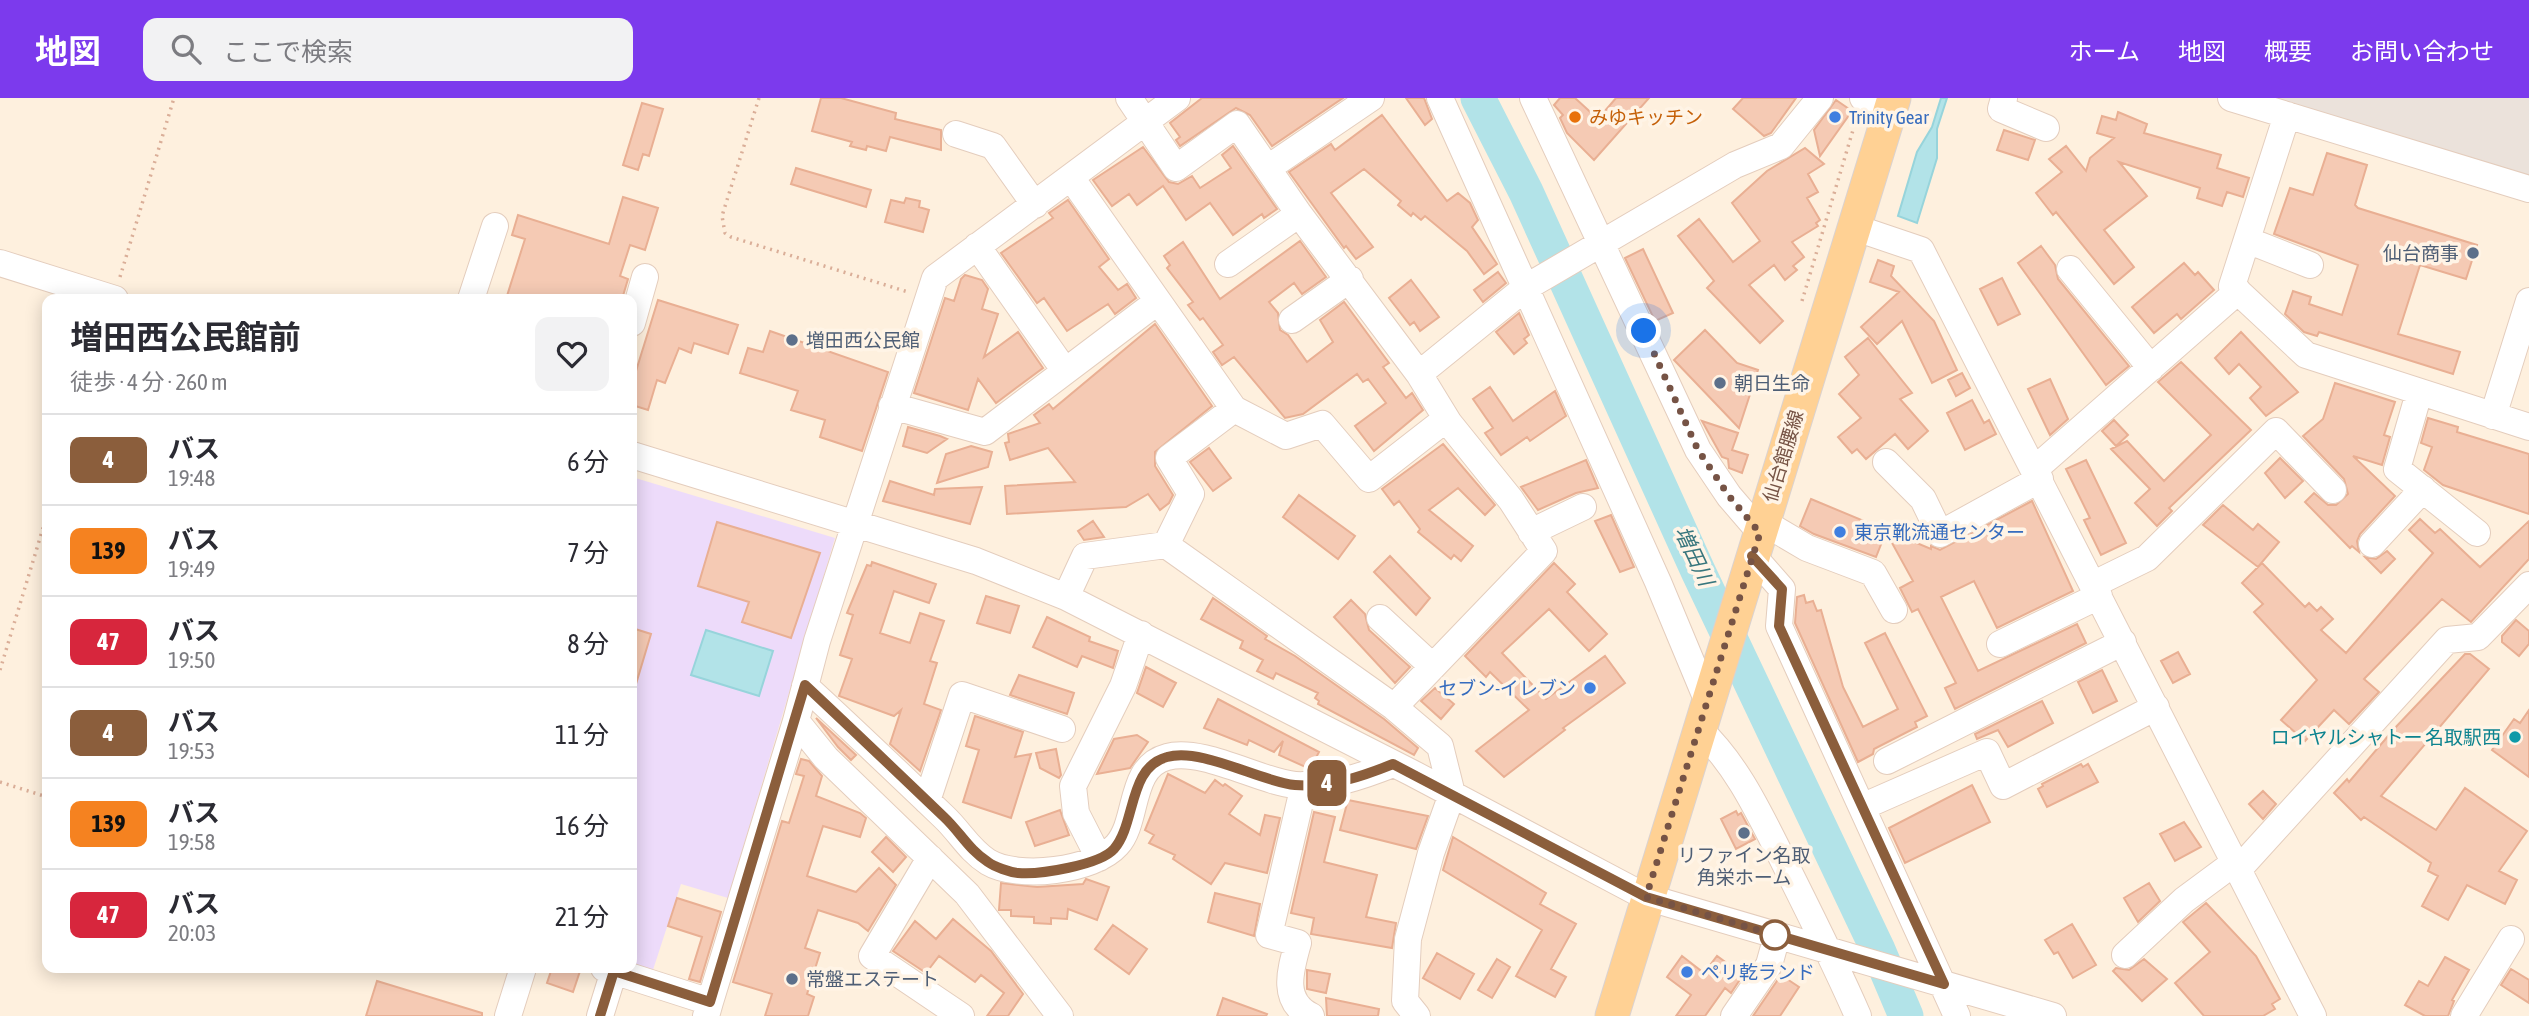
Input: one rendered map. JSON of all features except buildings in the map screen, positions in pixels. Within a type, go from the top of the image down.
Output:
[{"type":"main road","name":"仙台館腰線","points":[[1612,1016],[1646,897],[1853,227],[1876,104]]},
{"type":"street","points":[[1129,98],[1176,168],[1237,124],[1299,214],[1419,374],[1446,419],[1511,500],[1544,551],[1394,707]]},
{"type":"street","points":[[619,973],[708,1009],[855,523],[935,278],[1177,98]]},
{"type":"street","points":[[1268,168],[1371,98]]},
{"type":"street","points":[[1440,98],[1658,582],[1720,749],[1749,793],[1835,953],[1858,1016]]},
{"type":"street","points":[[1533,98],[1598,245],[1698,450],[1729,496],[1782,589],[1779,626],[1957,1016]]},
{"type":"street","points":[[1419,374],[1525,288],[1735,165],[1781,146],[1820,98]]},
{"type":"street","points":[[2004,98],[2001,109],[2046,128]]},
{"type":"street","points":[[2231,98],[2303,112],[2529,189]]},
{"type":"street","points":[[2303,112],[2247,240],[2232,286],[2306,355],[2529,427]]},
{"type":"street","points":[[956,134],[993,146],[1035,205]]},
{"type":"street","points":[[1072,178],[1234,409],[1286,436],[1322,424],[1369,479],[1446,419]]},
{"type":"street","points":[[1228,264],[1299,214]]},
{"type":"street","points":[[473,294],[495,226]]},
{"type":"street","points":[[1853,227],[1920,250],[2039,469],[2123,642],[2313,1016]]},
{"type":"street","points":[[2247,240],[2310,265]]},
{"type":"street","points":[[977,246],[1065,371]]},
{"type":"street","points":[[0,263],[98,294]]},
{"type":"street","points":[[2070,270],[2151,368]]},
{"type":"street","points":[[637,305],[645,277]]},
{"type":"street","points":[[1292,320],[1350,279]]},
{"type":"street","points":[[1886,462],[1923,499],[1940,534],[2039,469],[2238,292]]},
{"type":"street","points":[[892,407],[985,432],[1157,302]]},
{"type":"street","points":[[2493,416],[2528,309]]},
{"type":"street","points":[[2419,393],[2397,469],[2477,533]]},
{"type":"street","points":[[1166,545],[1191,494],[1169,458],[1234,409]]},
{"type":"street","points":[[2000,644],[2097,590],[2147,558],[2276,431],[2333,490]]},
{"type":"street","points":[[637,457],[976,561],[1066,597],[1452,794],[1646,897],[2053,1016]]},
{"type":"street","points":[[2372,544],[2423,489]]},
{"type":"street","points":[[1531,532],[1583,507]]},
{"type":"street","points":[[1756,544],[1807,548],[1873,573],[1894,610]]},
{"type":"street","points":[[1066,597],[1085,556],[1166,545],[1394,707],[1440,746],[1452,794],[1431,853],[1408,939],[1405,1001],[1417,1016]]},
{"type":"street","points":[[2125,955],[2184,900],[2236,867],[2447,639],[2478,637],[2529,585]]},
{"type":"street","points":[[1380,618],[1432,666]]},
{"type":"street","points":[[1100,858],[1076,813],[1073,786],[1123,686],[1141,634]]},
{"type":"street","points":[[1887,761],[2123,642]]},
{"type":"street","points":[[805,685],[927,801],[970,848],[990,864],[1017,873],[1072,867],[1109,855],[1123,839],[1146,770],[1167,757],[1198,758],[1294,785],[1325,784],[1364,776],[1393,764]]},
{"type":"street","points":[[927,801],[962,695],[1062,729]]},
{"type":"street","points":[[1871,803],[1987,752],[2003,786],[2156,707]]},
{"type":"street","points":[[796,721],[826,758],[967,894],[1060,1016]]},
{"type":"street","points":[[1304,785],[1269,935],[1298,943],[1290,992],[1298,1009],[1311,1016]]},
{"type":"street","points":[[930,858],[872,956],[961,1016]]},
{"type":"street","points":[[1734,1016],[1769,965],[1777,936]]},
{"type":"street","points":[[2464,1016],[2511,939]]},
{"type":"street","points":[[508,1016],[521,973]]},
{"type":"street","points":[[600,1016],[608,973]]},
{"type":"path","points":[[115,294],[174,98]]},
{"type":"path","points":[[759,98],[722,216],[725,233],[928,298]]},
{"type":"path","points":[[1799,310],[1876,104]]},
{"type":"path","points":[[0,670],[42,531]]},
{"type":"path","points":[[0,782],[42,795]]},
{"type":"shaded area","points":[[2271,98],[2529,98],[2529,178]]},
{"type":"shaded area","points":[[637,479],[835,538],[728,898],[681,884],[651,976],[637,970]]},
{"type":"water","points":[[1941,98],[1947,98],[1937,129],[1937,158],[1917,223],[1898,216],[1917,152],[1932,127]]},
{"type":"water","points":[[706,630],[773,651],[759,696],[691,675]]},
{"type":"waterway","name":"増田川","points":[[1478,98],[1526,192],[1698,571],[1878,950],[1906,1016]]},
{"type":"bus line","name":"4","points":[[620,973],[710,1002],[805,685],[948,821],[970,848],[990,864],[1017,873],[1072,867],[1109,855],[1123,839],[1133,802],[1146,770],[1167,757],[1198,758],[1294,785],[1325,784],[1364,776],[1393,764],[1525,836],[1646,897],[1944,984],[1779,626],[1782,589],[1752,556]]},
{"type":"bus line","name":"4","points":[[600,1016],[613,973]]},
{"type":"place","name":"みゆキッチン","points":[[1575,117]]},
{"type":"place","name":"Trinity Gear","points":[[1835,117]]},
{"type":"place","name":"仙台商事","points":[[2473,253]]},
{"type":"place","name":"増田西公民館","points":[[792,340]]},
{"type":"place","name":"朝日生命","points":[[1720,383]]},
{"type":"place","name":"東京靴流通センター","points":[[1840,532]]},
{"type":"place","name":"セブン-イレブン","points":[[1590,688]]},
{"type":"place","name":"ロイヤルシャトー 名取駅西","points":[[2515,737]]},
{"type":"place","name":"リファイン名取 角栄ホーム","points":[[1744,833]]},
{"type":"place","name":"ペリ乾ランド","points":[[1687,972]]},
{"type":"place","name":"常盤エステート","points":[[792,979]]},
{"type":"route","points":[[1644,331],[1698,450],[1729,496],[1760,533],[1646,897],[1777,936],[1775,935]]}]
